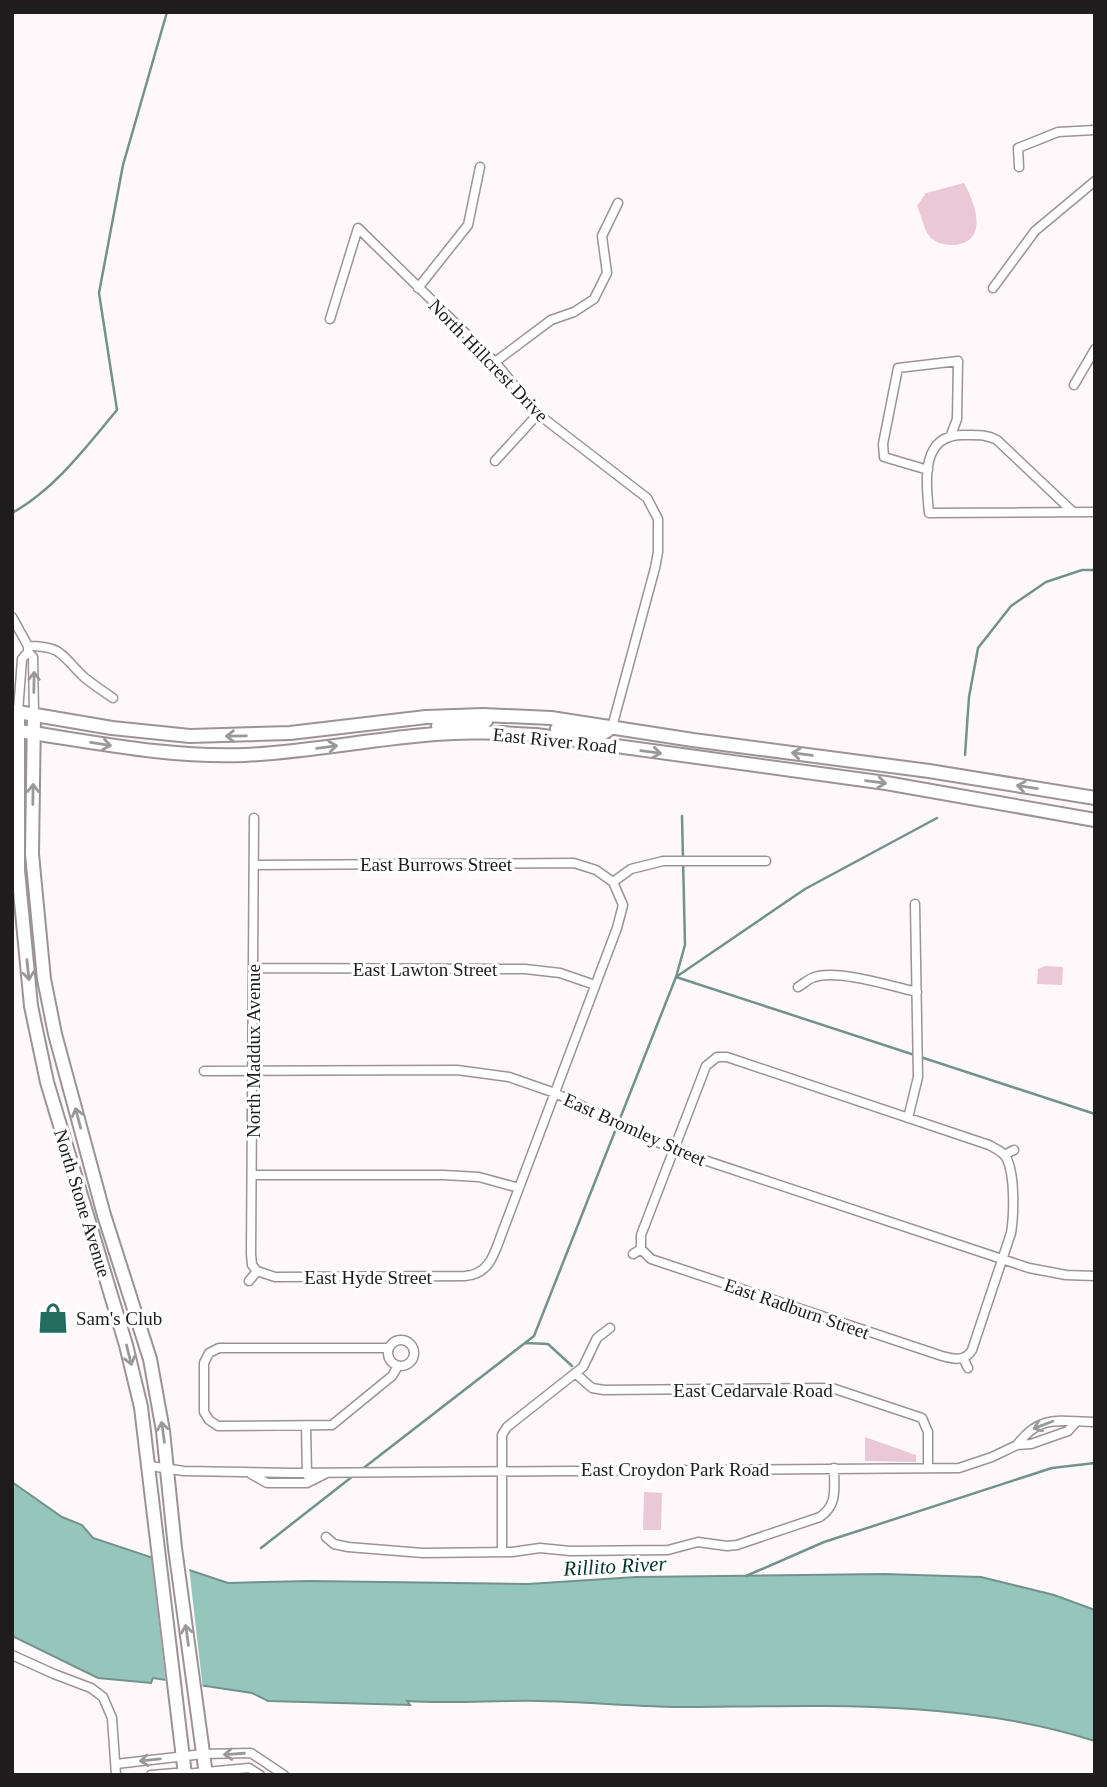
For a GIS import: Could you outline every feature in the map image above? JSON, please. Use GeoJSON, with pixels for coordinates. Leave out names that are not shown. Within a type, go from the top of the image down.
{"type":"FeatureCollection","features":[{"type":"Feature","properties":{"kind":"main road","name":"East River Road"},"geometry":{"type":"LineString","coordinates":[[15,711],[190,736],[303,732],[426,717],[551,718],[929,771],[1095,798]]}},
{"type":"Feature","properties":{"kind":"main road","name":"North Stone Avenue"},"geometry":{"type":"LineString","coordinates":[[15,711],[18,870],[31,1006],[47,1082],[129,1357],[141,1407],[185,1774]]}},
{"type":"Feature","properties":{"kind":"main road","name":"North Stone Avenue"},"geometry":{"type":"LineString","coordinates":[[34,714],[32,854],[44,979],[55,1034],[104,1215],[150,1359],[168,1470],[175,1548],[206,1773]]}},
{"type":"Feature","properties":{"kind":"main road"},"geometry":{"type":"LineString","coordinates":[[404,738],[409,729],[478,723],[510,716]]}},
{"type":"Feature","properties":{"kind":"main road"},"geometry":{"type":"LineString","coordinates":[[487,733],[515,725],[601,734],[612,727]]}},
{"type":"Feature","properties":{"kind":"main road","name":"East River Road"},"geometry":{"type":"LineString","coordinates":[[15,731],[153,751],[241,755],[287,753],[434,734],[487,733],[569,739],[886,783],[1095,820]]}},
{"type":"Feature","properties":{"kind":"street"},"geometry":{"type":"LineString","coordinates":[[1019,167],[1018,148],[1058,132],[1095,130]]}},
{"type":"Feature","properties":{"kind":"street"},"geometry":{"type":"LineString","coordinates":[[418,288],[468,225],[480,167]]}},
{"type":"Feature","properties":{"kind":"street"},"geometry":{"type":"LineString","coordinates":[[993,288],[1035,231],[1095,181]]}},
{"type":"Feature","properties":{"kind":"street"},"geometry":{"type":"LineString","coordinates":[[495,362],[551,320],[574,312],[594,299],[607,273],[602,236],[618,203]]}},
{"type":"Feature","properties":{"kind":"street","name":"North Hillcrest Drive"},"geometry":{"type":"LineString","coordinates":[[330,319],[358,228],[495,362],[538,414],[647,498],[659,519],[658,552],[612,727]]}},
{"type":"Feature","properties":{"kind":"street"},"geometry":{"type":"LineString","coordinates":[[1074,385],[1095,349]]}},
{"type":"Feature","properties":{"kind":"street"},"geometry":{"type":"LineString","coordinates":[[928,470],[884,457],[883,444],[898,368],[958,361],[957,419],[951,435]]}},
{"type":"Feature","properties":{"kind":"street"},"geometry":{"type":"LineString","coordinates":[[495,461],[538,414]]}},
{"type":"Feature","properties":{"kind":"street"},"geometry":{"type":"LineString","coordinates":[[1072,511],[997,440],[987,435],[951,435],[937,443],[931,453],[926,481],[929,513],[1095,512]]}},
{"type":"Feature","properties":{"kind":"street"},"geometry":{"type":"LineString","coordinates":[[12,617],[33,657],[34,714]]}},
{"type":"Feature","properties":{"kind":"street"},"geometry":{"type":"LineString","coordinates":[[28,649],[47,646],[60,652],[85,677],[113,698]]}},
{"type":"Feature","properties":{"kind":"street"},"geometry":{"type":"LineString","coordinates":[[15,711],[22,659],[28,649]]}},
{"type":"Feature","properties":{"kind":"street","name":"North Maddux Avenue"},"geometry":{"type":"LineString","coordinates":[[254,818],[252,1260],[257,1271]]}},
{"type":"Feature","properties":{"kind":"street"},"geometry":{"type":"LineString","coordinates":[[252,1175],[455,1175],[479,1177],[519,1188],[618,928],[623,905],[613,882],[631,869],[663,861],[766,861]]}},
{"type":"Feature","properties":{"kind":"street","name":"East Burrows Street"},"geometry":{"type":"LineString","coordinates":[[254,865],[574,863],[596,870],[613,882]]}},
{"type":"Feature","properties":{"kind":"street"},"geometry":{"type":"LineString","coordinates":[[908,1118],[918,1077],[915,904]]}},
{"type":"Feature","properties":{"kind":"street","name":"East Lawton Street"},"geometry":{"type":"LineString","coordinates":[[253,968],[525,969],[559,973],[595,985]]}},
{"type":"Feature","properties":{"kind":"street"},"geometry":{"type":"LineString","coordinates":[[798,988],[813,977],[832,976],[864,979],[917,992]]}},
{"type":"Feature","properties":{"kind":"street"},"geometry":{"type":"LineString","coordinates":[[674,1150],[706,1066],[717,1057],[727,1057],[989,1145],[1004,1155],[1011,1178],[1013,1221],[1003,1260],[972,1350],[964,1358],[968,1368]]}},
{"type":"Feature","properties":{"kind":"street","name":"East Bromley Street"},"geometry":{"type":"LineString","coordinates":[[204,1071],[457,1070],[509,1077],[555,1093],[674,1150],[1003,1260],[1046,1272],[1095,1276]]}},
{"type":"Feature","properties":{"kind":"street","name":"East Radburn Street"},"geometry":{"type":"LineString","coordinates":[[674,1150],[637,1251],[664,1263],[942,1356],[964,1358]]}},
{"type":"Feature","properties":{"kind":"street"},"geometry":{"type":"LineString","coordinates":[[1004,1155],[1014,1150]]}},
{"type":"Feature","properties":{"kind":"street","name":"East Hyde Street"},"geometry":{"type":"LineString","coordinates":[[257,1271],[275,1277],[465,1276],[481,1273],[491,1262],[519,1188]]}},
{"type":"Feature","properties":{"kind":"street"},"geometry":{"type":"LineString","coordinates":[[249,1281],[257,1271]]}},
{"type":"Feature","properties":{"kind":"street"},"geometry":{"type":"LineString","coordinates":[[502,1552],[502,1435],[507,1427],[583,1367],[597,1338],[610,1328]]}},
{"type":"Feature","properties":{"kind":"street"},"geometry":{"type":"LineString","coordinates":[[401,1340],[413,1346],[415,1354],[411,1362],[397,1366],[389,1359],[389,1348],[401,1340]]}},
{"type":"Feature","properties":{"kind":"street"},"geometry":{"type":"LineString","coordinates":[[389,1348],[219,1348],[209,1353],[204,1363],[204,1412],[209,1420],[218,1426],[332,1425],[392,1376],[397,1366]]}},
{"type":"Feature","properties":{"kind":"street","name":"East Cedarvale Road"},"geometry":{"type":"LineString","coordinates":[[575,1373],[592,1388],[604,1390],[832,1388],[846,1391],[922,1418],[928,1432],[928,1468]]}},
{"type":"Feature","properties":{"kind":"street","name":"East Croydon Park Road"},"geometry":{"type":"LineString","coordinates":[[1017,1445],[1028,1430],[1056,1420],[1095,1422]]}},
{"type":"Feature","properties":{"kind":"street","name":"East Croydon Park Road"},"geometry":{"type":"LineString","coordinates":[[150,1465],[168,1470],[307,1473],[959,1468],[1017,1445],[1031,1444],[1068,1431],[1076,1422]]}},
{"type":"Feature","properties":{"kind":"street"},"geometry":{"type":"LineString","coordinates":[[306,1426],[307,1483]]}},
{"type":"Feature","properties":{"kind":"street"},"geometry":{"type":"LineString","coordinates":[[326,1536],[334,1544],[423,1553],[502,1552],[540,1548],[668,1550],[698,1542],[727,1546],[747,1543],[826,1514],[834,1500],[834,1468]]}},
{"type":"Feature","properties":{"kind":"street","name":"East Croydon Park Road"},"geometry":{"type":"LineString","coordinates":[[248,1472],[267,1483],[307,1483],[332,1473]]}},
{"type":"Feature","properties":{"kind":"street"},"geometry":{"type":"LineString","coordinates":[[12,1654],[60,1677],[91,1688],[103,1698],[112,1718],[116,1775]]}},
{"type":"Feature","properties":{"kind":"street"},"geometry":{"type":"LineString","coordinates":[[116,1764],[204,1754],[251,1753],[284,1775]]}},
{"type":"Feature","properties":{"kind":"street"},"geometry":{"type":"LineString","coordinates":[[151,1775],[249,1768],[260,1775]]}},
{"type":"Feature","properties":{"kind":"shaded area"},"geometry":{"type":"Polygon","coordinates":[[[964,183],[976,213],[975,231],[970,239],[962,243],[948,245],[937,242],[928,234],[917,206],[926,193],[964,183]]]}},
{"type":"Feature","properties":{"kind":"shaded area"},"geometry":{"type":"Polygon","coordinates":[[[1045,966],[1063,967],[1062,985],[1037,984],[1038,969],[1045,966]]]}},
{"type":"Feature","properties":{"kind":"shaded area"},"geometry":{"type":"Polygon","coordinates":[[[865,1437],[916,1455],[916,1462],[865,1461],[865,1437]]]}},
{"type":"Feature","properties":{"kind":"shaded area"},"geometry":{"type":"Polygon","coordinates":[[[12,1482],[62,1517],[82,1525],[93,1538],[228,1583],[310,1581],[528,1584],[636,1577],[884,1574],[981,1577],[1054,1595],[1095,1610],[1095,1741],[1045,1727],[995,1718],[894,1708],[670,1707],[540,1701],[407,1701],[410,1705],[268,1701],[252,1693],[153,1678],[151,1683],[98,1678],[12,1636],[12,1482]]]}},
{"type":"Feature","properties":{"kind":"shaded area"},"geometry":{"type":"Polygon","coordinates":[[[644,1492],[662,1493],[661,1530],[643,1530],[644,1492]]]}},
{"type":"Feature","properties":{"kind":"pier"},"geometry":{"type":"Polygon","coordinates":[[[151,1554],[189,1567],[203,1690],[166,1684],[151,1554]]]}},
{"type":"Feature","properties":{"kind":"waterway"},"geometry":{"type":"LineString","coordinates":[[12,513],[56,480],[117,410],[99,293],[123,165],[167,12]]}},
{"type":"Feature","properties":{"kind":"waterway"},"geometry":{"type":"LineString","coordinates":[[965,755],[969,697],[978,648],[1011,606],[1046,582],[1082,570],[1095,570]]}},
{"type":"Feature","properties":{"kind":"waterway"},"geometry":{"type":"LineString","coordinates":[[682,816],[685,945],[676,977],[1095,1114]]}},
{"type":"Feature","properties":{"kind":"waterway"},"geometry":{"type":"LineString","coordinates":[[361,1470],[534,1336],[676,977],[805,889],[937,818]]}},
{"type":"Feature","properties":{"kind":"waterway"},"geometry":{"type":"LineString","coordinates":[[525,1343],[548,1344],[572,1366]]}},
{"type":"Feature","properties":{"kind":"waterway"},"geometry":{"type":"LineString","coordinates":[[746,1576],[824,1542],[1052,1468],[1095,1463]]}},
{"type":"Feature","properties":{"kind":"waterway"},"geometry":{"type":"LineString","coordinates":[[261,1548],[353,1476]]}},
{"type":"Feature","properties":{"kind":"place","name":"Sam's Club"},"geometry":{"type":"Point","coordinates":[53,1318]}},
{"type":"Feature","properties":{"kind":"water label","name":"Rillito River"},"geometry":{"type":"Point","coordinates":[615,1566]}}]}
